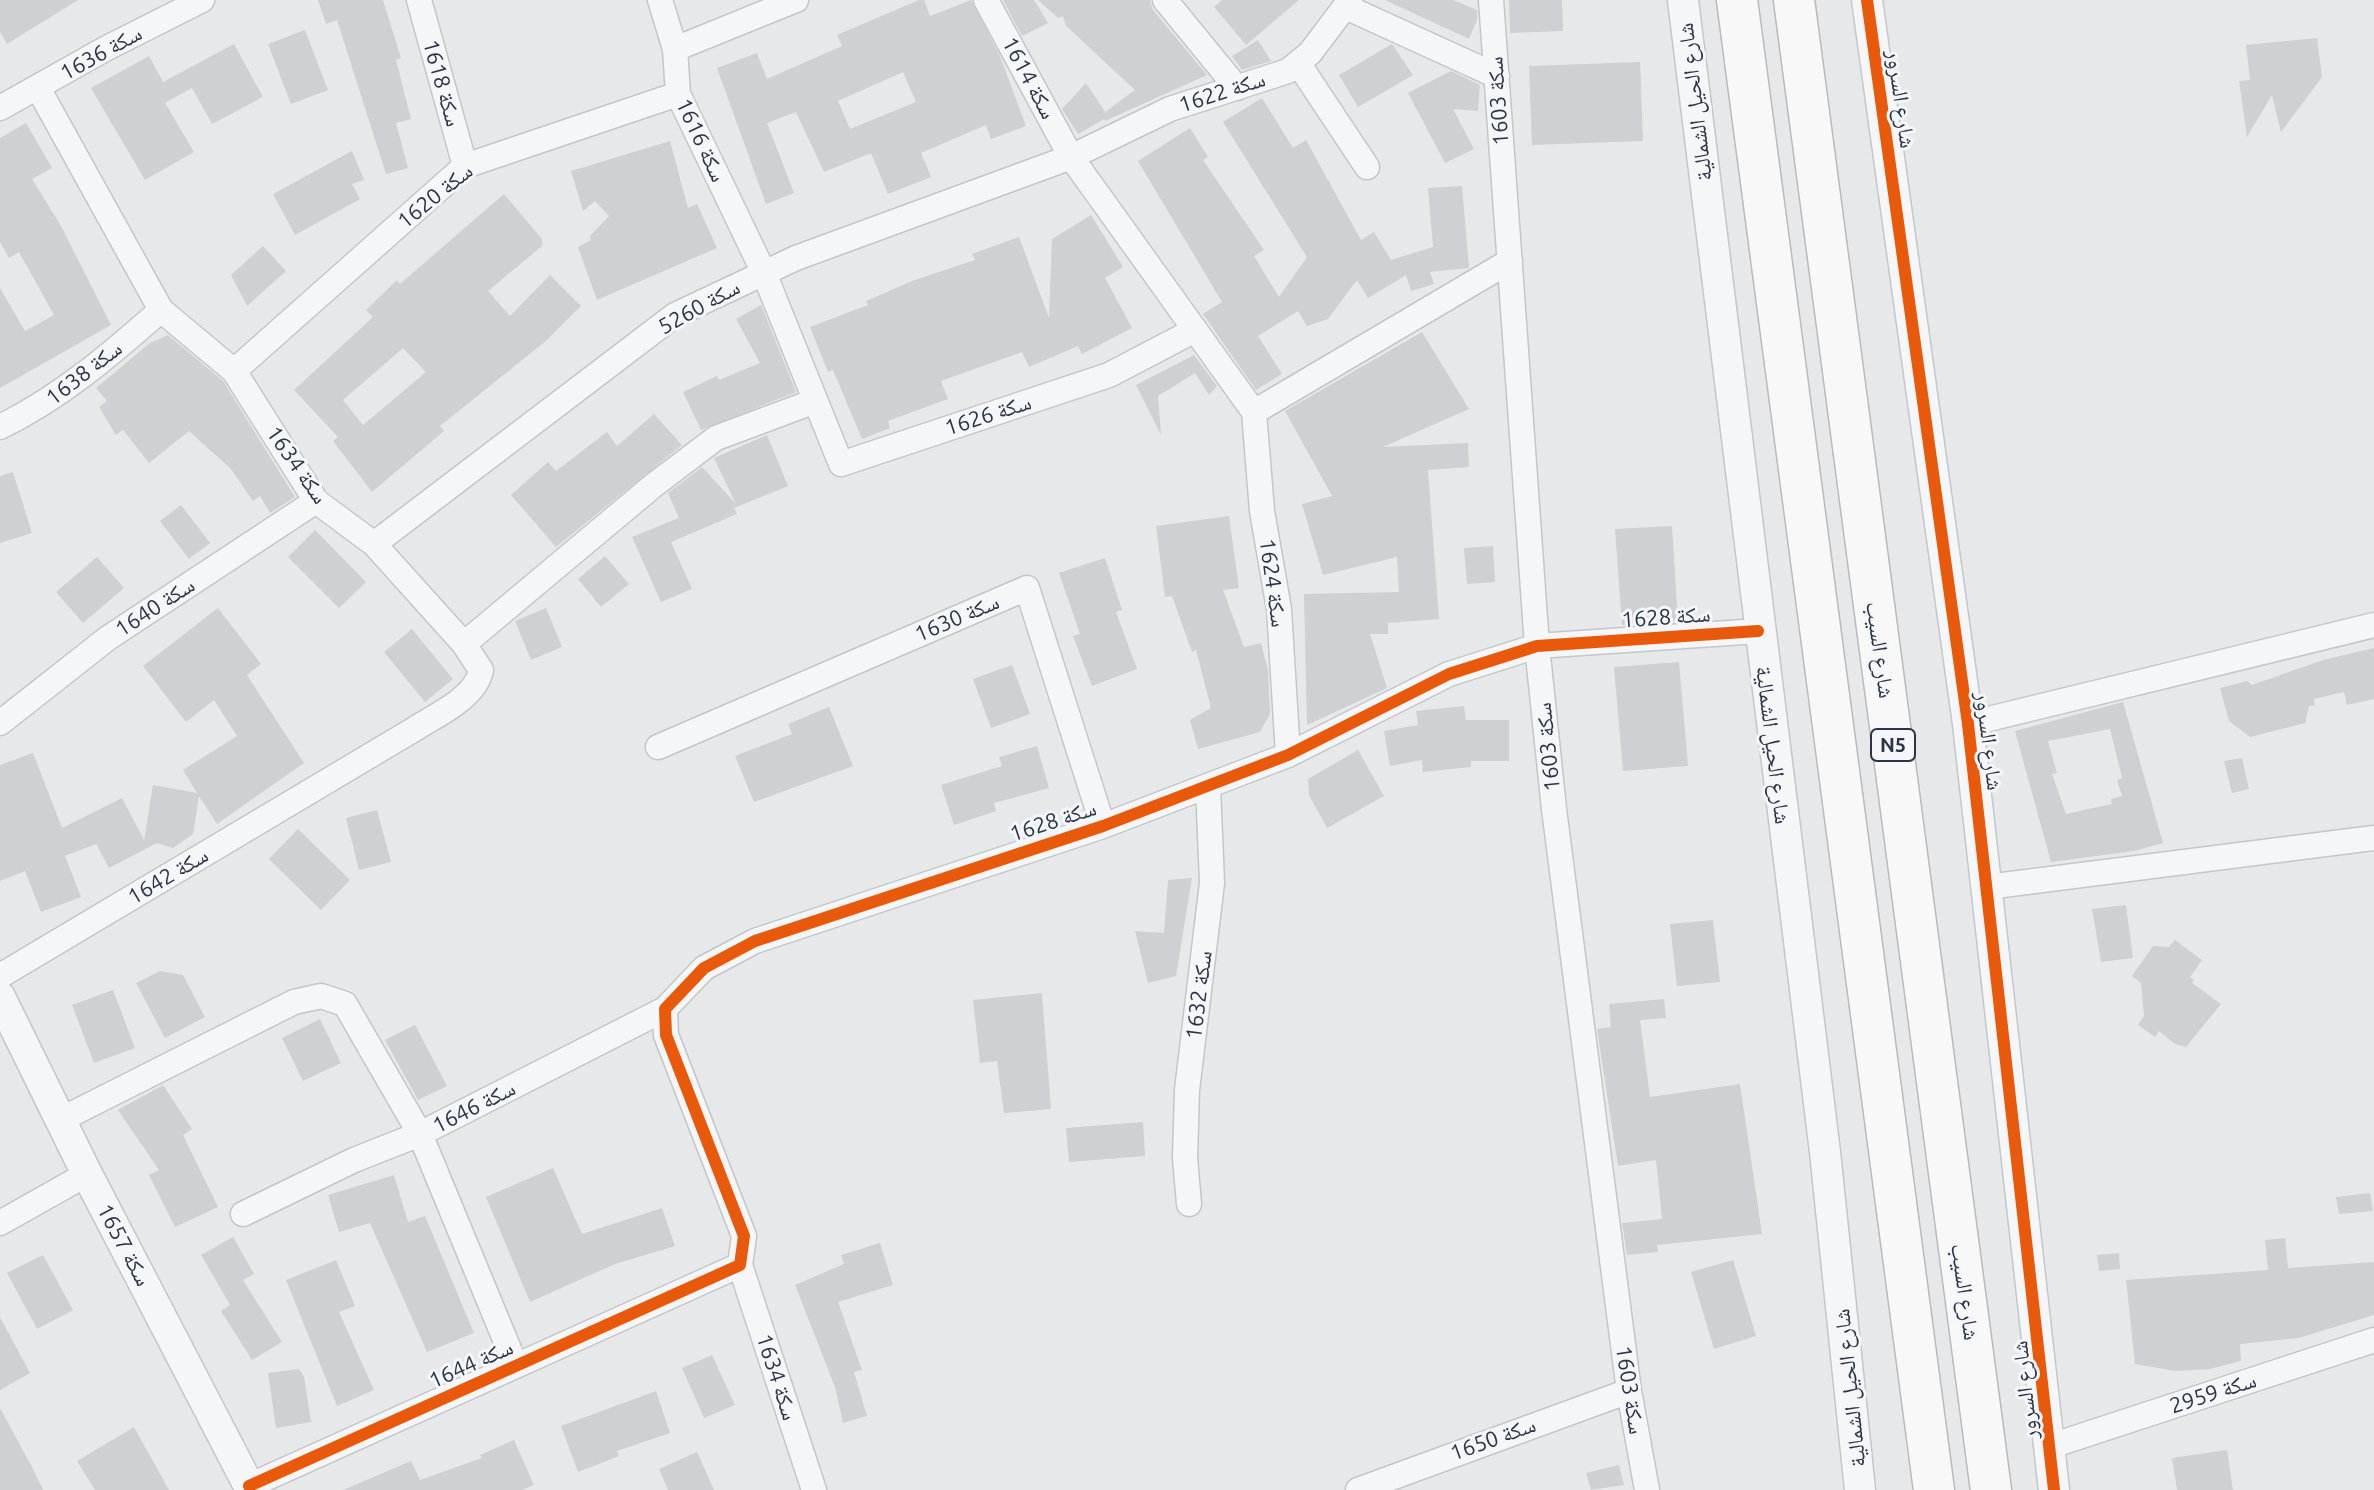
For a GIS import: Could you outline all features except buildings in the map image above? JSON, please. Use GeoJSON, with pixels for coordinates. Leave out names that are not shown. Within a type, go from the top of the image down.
{"type":"FeatureCollection","features":[{"type":"Feature","properties":{"kind":"highway","name":"N5"},"geometry":{"type":"LineString","coordinates":[[1737,0],[1934,1490]]}},
{"type":"Feature","properties":{"kind":"highway","name":"شارع السيب"},"geometry":{"type":"LineString","coordinates":[[1794,0],[1991,1490]]}},
{"type":"Feature","properties":{"kind":"street","name":"سكة 1636"},"geometry":{"type":"LineString","coordinates":[[0,108],[105,49],[202,0]]}},
{"type":"Feature","properties":{"kind":"street","name":"سكة 1618"},"geometry":{"type":"LineString","coordinates":[[419,0],[465,166]]}},
{"type":"Feature","properties":{"kind":"street","name":"سكة 1616"},"geometry":{"type":"LineString","coordinates":[[660,0],[675,49],[678,94],[764,273]]}},
{"type":"Feature","properties":{"kind":"street"},"geometry":{"type":"LineString","coordinates":[[675,49],[796,0]]}},
{"type":"Feature","properties":{"kind":"street","name":"سكة 1614"},"geometry":{"type":"LineString","coordinates":[[986,0],[1071,157]]}},
{"type":"Feature","properties":{"kind":"street"},"geometry":{"type":"LineString","coordinates":[[1165,0],[1237,88]]}},
{"type":"Feature","properties":{"kind":"street","name":"سكة 1603"},"geometry":{"type":"LineString","coordinates":[[1491,0],[1537,646],[1554,809],[1629,1391],[1647,1490]]}},
{"type":"Feature","properties":{"kind":"street","name":"شارع الحيل الشمالية"},"geometry":{"type":"LineString","coordinates":[[1683,0],[1758,631],[1825,1152],[1860,1488]]}},
{"type":"Feature","properties":{"kind":"street","name":"شارع السرور"},"geometry":{"type":"LineString","coordinates":[[1867,0],[1968,724],[2054,1490]]}},
{"type":"Feature","properties":{"kind":"street"},"geometry":{"type":"LineString","coordinates":[[1348,3],[1497,76]]}},
{"type":"Feature","properties":{"kind":"street","name":"سكة 1622"},"geometry":{"type":"LineString","coordinates":[[1071,157],[1170,109],[1288,71],[1310,53],[1348,3]]}},
{"type":"Feature","properties":{"kind":"street"},"geometry":{"type":"LineString","coordinates":[[1298,63],[1367,167]]}},
{"type":"Feature","properties":{"kind":"street","name":"سكة 1634"},"geometry":{"type":"LineString","coordinates":[[38,88],[161,310],[234,371],[316,501],[374,544],[464,644],[481,670],[479,683],[424,723],[336,776]]}},
{"type":"Feature","properties":{"kind":"street","name":"سكة 1620"},"geometry":{"type":"LineString","coordinates":[[234,371],[465,166],[678,94]]}},
{"type":"Feature","properties":{"kind":"street"},"geometry":{"type":"LineString","coordinates":[[1071,157],[1254,412],[1510,261]]}},
{"type":"Feature","properties":{"kind":"street","name":"سكة 5260"},"geometry":{"type":"LineString","coordinates":[[374,544],[675,315],[764,273],[1071,157]]}},
{"type":"Feature","properties":{"kind":"street","name":"سكة 1626"},"geometry":{"type":"LineString","coordinates":[[764,273],[841,464],[1109,375],[1195,330]]}},
{"type":"Feature","properties":{"kind":"street","name":"سكة 1638"},"geometry":{"type":"LineString","coordinates":[[0,427],[38,408],[91,371],[161,310]]}},
{"type":"Feature","properties":{"kind":"street"},"geometry":{"type":"LineString","coordinates":[[464,644],[654,485],[716,438],[815,401]]}},
{"type":"Feature","properties":{"kind":"street","name":"سكة 1624"},"geometry":{"type":"LineString","coordinates":[[1254,412],[1262,511],[1279,609],[1288,755]]}},
{"type":"Feature","properties":{"kind":"street","name":"سكة 1640"},"geometry":{"type":"LineString","coordinates":[[0,723],[108,638],[316,501]]}},
{"type":"Feature","properties":{"kind":"street","name":"سكة 1630"},"geometry":{"type":"LineString","coordinates":[[658,747],[1027,588],[1103,826]]}},
{"type":"Feature","properties":{"kind":"street"},"geometry":{"type":"LineString","coordinates":[[1968,724],[2374,625]]}},
{"type":"Feature","properties":{"kind":"street","name":"سكة 1628"},"geometry":{"type":"LineString","coordinates":[[665,1009],[704,968],[755,941],[1103,826],[1208,786],[1288,755],[1449,674],[1537,646],[1758,631]]}},
{"type":"Feature","properties":{"kind":"street","name":"سكة 1642"},"geometry":{"type":"LineString","coordinates":[[0,976],[336,776]]}},
{"type":"Feature","properties":{"kind":"street","name":"سكة 1632"},"geometry":{"type":"LineString","coordinates":[[1189,1204],[1185,1158],[1187,1090],[1212,883],[1208,786]]}},
{"type":"Feature","properties":{"kind":"street"},"geometry":{"type":"LineString","coordinates":[[1987,887],[2374,838]]}},
{"type":"Feature","properties":{"kind":"street"},"geometry":{"type":"LineString","coordinates":[[60,1120],[294,1002],[321,996],[345,1004],[420,1134],[354,1160],[243,1214]]}},
{"type":"Feature","properties":{"kind":"street","name":"سكة 1657"},"geometry":{"type":"LineString","coordinates":[[0,997],[87,1174],[250,1488]]}},
{"type":"Feature","properties":{"kind":"street"},"geometry":{"type":"LineString","coordinates":[[665,1009],[666,1035],[744,1236],[740,1265]]}},
{"type":"Feature","properties":{"kind":"street","name":"سكة 1646"},"geometry":{"type":"LineString","coordinates":[[516,1366],[420,1134],[665,1009]]}},
{"type":"Feature","properties":{"kind":"street"},"geometry":{"type":"LineString","coordinates":[[0,1223],[87,1174]]}},
{"type":"Feature","properties":{"kind":"street","name":"سكة 1634"},"geometry":{"type":"LineString","coordinates":[[740,1265],[814,1490]]}},
{"type":"Feature","properties":{"kind":"street","name":"سكة 1644"},"geometry":{"type":"LineString","coordinates":[[250,1488],[740,1265]]}},
{"type":"Feature","properties":{"kind":"street","name":"سكة 2959"},"geometry":{"type":"LineString","coordinates":[[2051,1446],[2374,1340]]}},
{"type":"Feature","properties":{"kind":"street","name":"سكة 1650"},"geometry":{"type":"LineString","coordinates":[[1358,1490],[1629,1391]]}},
{"type":"Feature","properties":{"kind":"cycle path"},"geometry":{"type":"LineString","coordinates":[[1867,0],[1968,724],[2054,1490]]}},
{"type":"Feature","properties":{"kind":"cycle path"},"geometry":{"type":"LineString","coordinates":[[249,1486],[740,1265],[744,1236],[666,1035],[665,1009],[704,968],[755,941],[1103,826],[1288,755],[1449,674],[1537,646],[1758,631]]}}]}
